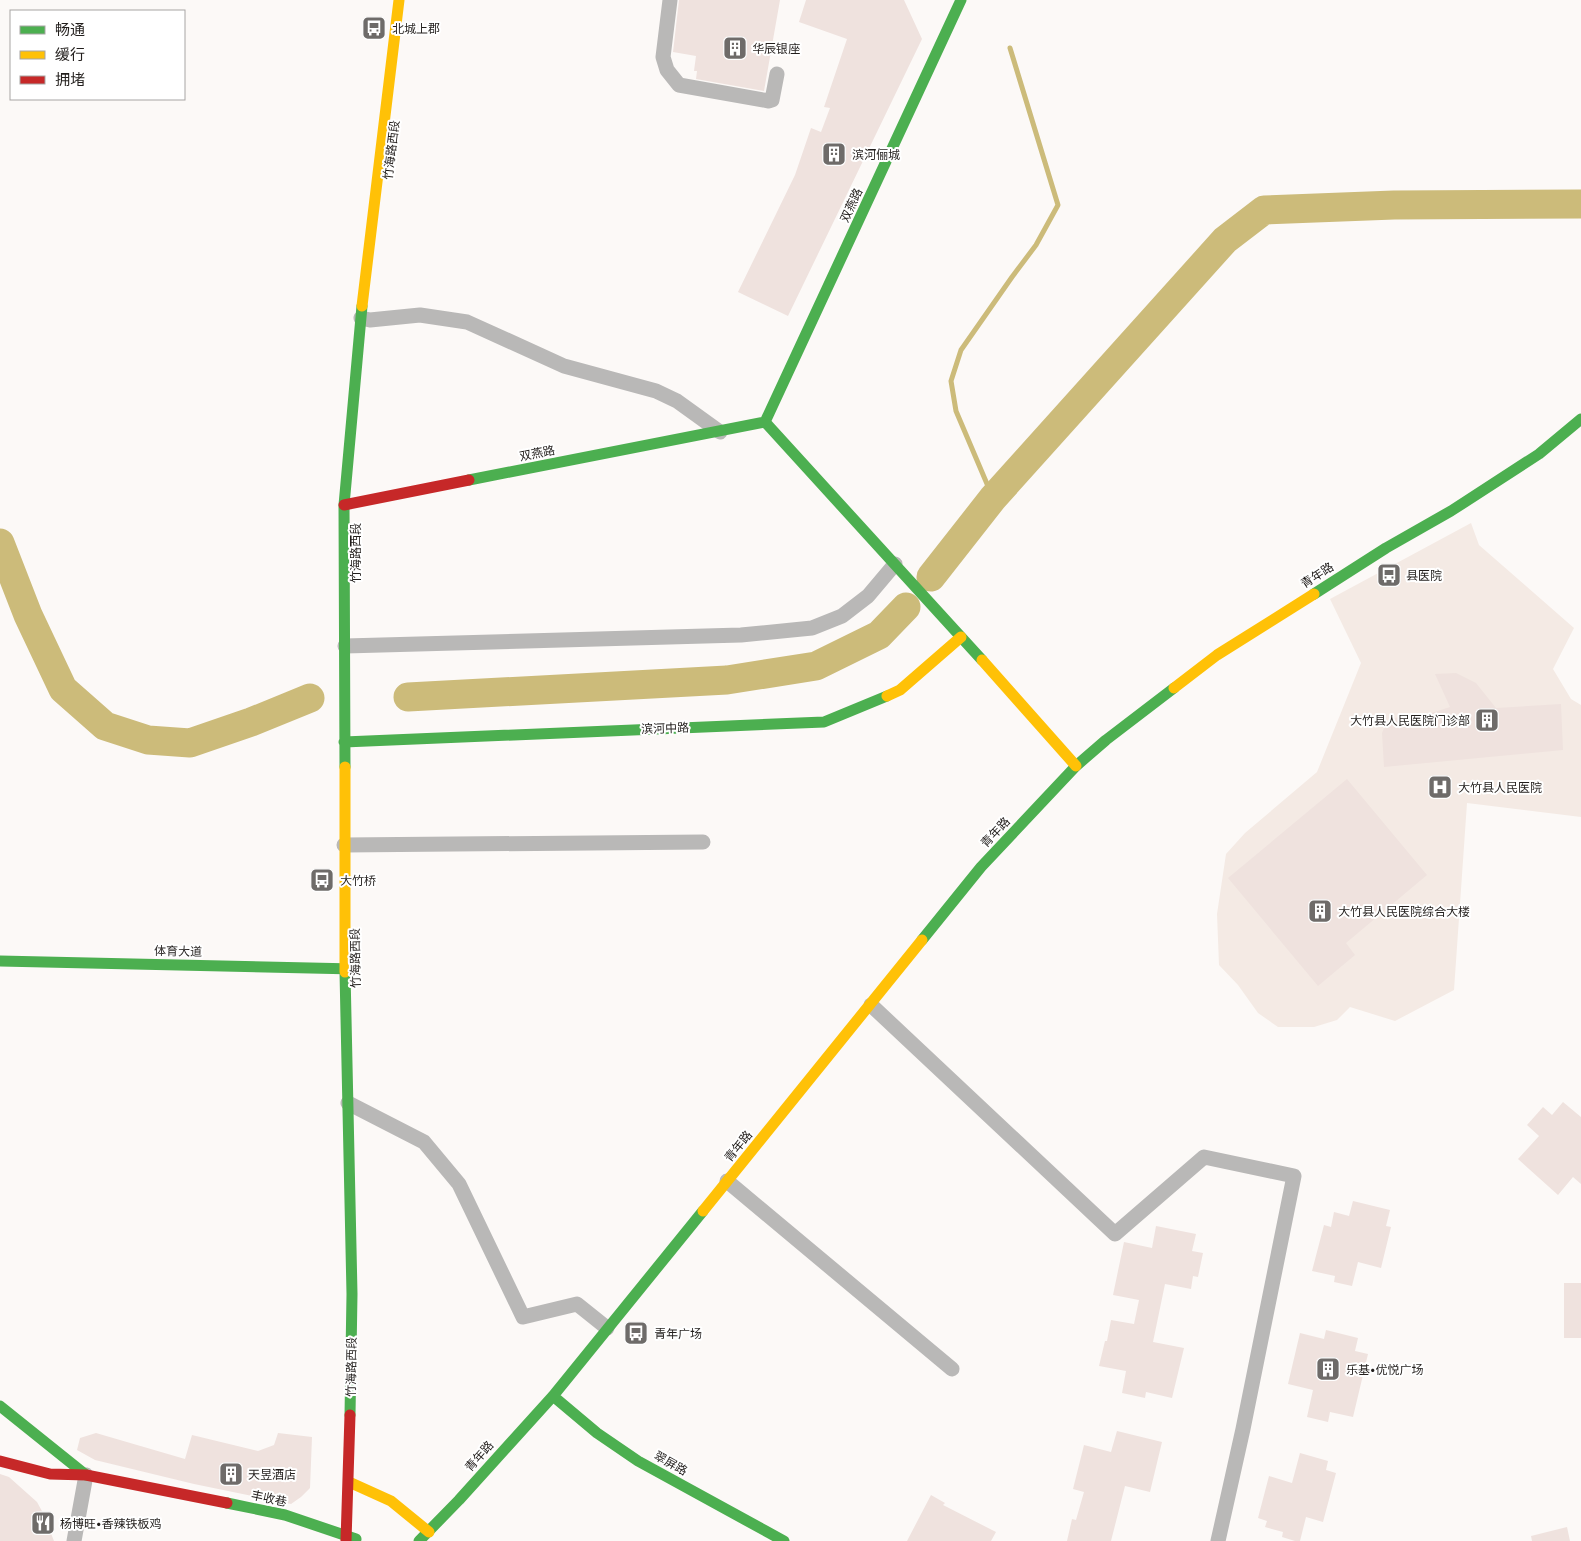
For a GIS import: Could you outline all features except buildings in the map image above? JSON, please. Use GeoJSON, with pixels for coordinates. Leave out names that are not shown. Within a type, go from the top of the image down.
{"type":"FeatureCollection","features":[{"type":"Feature","properties":{"kind":"street","name":"竹海路西段"},"geometry":{"type":"LineString","coordinates":[[351,1540],[362,1300],[353,1106],[350,969],[349,504],[399,0]]}},
{"type":"Feature","properties":{"kind":"street","name":"竹海路西段"},"geometry":{"type":"LineString","coordinates":[[366,319],[408,0]]}},
{"type":"Feature","properties":{"kind":"street"},"geometry":{"type":"LineString","coordinates":[[670,0],[663,57],[667,70],[679,84],[769,101],[772,100],[777,74]]}},
{"type":"Feature","properties":{"kind":"street","name":"双燕路"},"geometry":{"type":"LineString","coordinates":[[349,504],[765,422],[961,0]]}},
{"type":"Feature","properties":{"kind":"street"},"geometry":{"type":"LineString","coordinates":[[366,319],[420,315],[467,322],[564,366],[656,391],[677,401],[720,432]]}},
{"type":"Feature","properties":{"kind":"street","name":"青年路"},"geometry":{"type":"LineString","coordinates":[[419,1541],[553,1396],[981,867],[1076,766],[1106,740],[1217,655],[1378,552],[1451,510],[1531,459],[1581,419]]}},
{"type":"Feature","properties":{"kind":"street"},"geometry":{"type":"LineString","coordinates":[[765,422],[1076,766]]}},
{"type":"Feature","properties":{"kind":"street"},"geometry":{"type":"LineString","coordinates":[[350,645],[741,635],[812,628],[842,616],[868,596],[895,564]]}},
{"type":"Feature","properties":{"kind":"street","name":"滨河中路"},"geometry":{"type":"LineString","coordinates":[[350,741],[824,722],[900,690],[961,637]]}},
{"type":"Feature","properties":{"kind":"street"},"geometry":{"type":"LineString","coordinates":[[349,845],[703,842]]}},
{"type":"Feature","properties":{"kind":"street","name":"体育大道"},"geometry":{"type":"LineString","coordinates":[[0,961],[350,969]]}},
{"type":"Feature","properties":{"kind":"street"},"geometry":{"type":"LineString","coordinates":[[871,1005],[1116,1234],[1204,1157],[1294,1176],[1243,1429],[1218,1541]]}},
{"type":"Feature","properties":{"kind":"street"},"geometry":{"type":"LineString","coordinates":[[353,1106],[424,1142],[459,1184],[523,1317],[578,1304],[607,1328]]}},
{"type":"Feature","properties":{"kind":"street"},"geometry":{"type":"LineString","coordinates":[[727,1180],[952,1370]]}},
{"type":"Feature","properties":{"kind":"street","name":"翠屏路"},"geometry":{"type":"LineString","coordinates":[[553,1396],[597,1433],[638,1461],[784,1541]]}},
{"type":"Feature","properties":{"kind":"street","name":"丰收巷"},"geometry":{"type":"LineString","coordinates":[[0,1406],[86,1475]]}},
{"type":"Feature","properties":{"kind":"street","name":"丰收巷"},"geometry":{"type":"LineString","coordinates":[[0,1461],[50,1474],[86,1475],[285,1515],[351,1540]]}},
{"type":"Feature","properties":{"kind":"street"},"geometry":{"type":"LineString","coordinates":[[74,1541],[86,1475]]}},
{"type":"Feature","properties":{"kind":"street"},"geometry":{"type":"LineString","coordinates":[[354,1484],[391,1501],[429,1532]]}},
{"type":"Feature","properties":{"kind":"shaded area","name":"大竹县人民医院"},"geometry":{"type":"Polygon","coordinates":[[[1471,523],[1479,545],[1574,628],[1553,669],[1571,699],[1581,705],[1581,817],[1467,803],[1454,990],[1395,1021],[1350,1007],[1337,1020],[1314,1027],[1278,1027],[1258,1013],[1238,985],[1219,965],[1217,914],[1226,854],[1245,833],[1317,772],[1361,663],[1330,599],[1471,523]]]}},
{"type":"Feature","properties":{"kind":"waterway"},"geometry":{"type":"LineString","coordinates":[[993,498],[956,411],[951,381],[961,350],[1036,245],[1058,205],[1010,48]]}},
{"type":"Feature","properties":{"kind":"waterway"},"geometry":{"type":"LineString","coordinates":[[931,577],[993,498],[1225,240],[1264,210],[1394,205],[1581,204]]}},
{"type":"Feature","properties":{"kind":"waterway"},"geometry":{"type":"LineString","coordinates":[[0,543],[28,615],[63,689],[105,726],[148,740],[190,743],[251,722],[310,698]]}},
{"type":"Feature","properties":{"kind":"waterway"},"geometry":{"type":"LineString","coordinates":[[408,697],[727,680],[816,666],[879,635],[906,607]]}},
{"type":"Feature","properties":{"kind":"traffic: fast"},"geometry":{"type":"LineString","coordinates":[[765,422],[961,0]]}},
{"type":"Feature","properties":{"kind":"traffic: fast"},"geometry":{"type":"LineString","coordinates":[[345,767],[344,505],[362,306]]}},
{"type":"Feature","properties":{"kind":"traffic: fast"},"geometry":{"type":"LineString","coordinates":[[1314,594],[1386,548],[1451,511],[1539,454],[1581,419]]}},
{"type":"Feature","properties":{"kind":"traffic: fast"},"geometry":{"type":"LineString","coordinates":[[765,422],[982,660]]}},
{"type":"Feature","properties":{"kind":"traffic: fast"},"geometry":{"type":"LineString","coordinates":[[469,480],[765,422]]}},
{"type":"Feature","properties":{"kind":"traffic: fast"},"geometry":{"type":"LineString","coordinates":[[922,940],[981,867],[1076,766],[1106,740],[1174,688]]}},
{"type":"Feature","properties":{"kind":"traffic: fast"},"geometry":{"type":"LineString","coordinates":[[344,742],[824,722],[887,696]]}},
{"type":"Feature","properties":{"kind":"traffic: fast"},"geometry":{"type":"LineString","coordinates":[[0,961],[355,969]]}},
{"type":"Feature","properties":{"kind":"traffic: fast"},"geometry":{"type":"LineString","coordinates":[[345,972],[352,1294],[350,1415]]}},
{"type":"Feature","properties":{"kind":"traffic: fast"},"geometry":{"type":"LineString","coordinates":[[419,1541],[459,1500],[553,1396],[703,1211]]}},
{"type":"Feature","properties":{"kind":"traffic: fast"},"geometry":{"type":"LineString","coordinates":[[553,1396],[597,1433],[638,1461],[784,1541]]}},
{"type":"Feature","properties":{"kind":"traffic: fast"},"geometry":{"type":"LineString","coordinates":[[0,1406],[86,1475]]}},
{"type":"Feature","properties":{"kind":"traffic: fast"},"geometry":{"type":"LineString","coordinates":[[227,1503],[285,1515],[356,1539]]}},
{"type":"Feature","properties":{"kind":"traffic: slow"},"geometry":{"type":"LineString","coordinates":[[362,306],[399,0]]}},
{"type":"Feature","properties":{"kind":"traffic: slow"},"geometry":{"type":"LineString","coordinates":[[1174,688],[1217,655],[1314,594]]}},
{"type":"Feature","properties":{"kind":"traffic: slow"},"geometry":{"type":"LineString","coordinates":[[887,696],[900,690],[961,637]]}},
{"type":"Feature","properties":{"kind":"traffic: slow"},"geometry":{"type":"LineString","coordinates":[[982,660],[1076,766]]}},
{"type":"Feature","properties":{"kind":"traffic: slow"},"geometry":{"type":"LineString","coordinates":[[345,767],[345,972]]}},
{"type":"Feature","properties":{"kind":"traffic: slow"},"geometry":{"type":"LineString","coordinates":[[703,1211],[922,940]]}},
{"type":"Feature","properties":{"kind":"traffic: slow"},"geometry":{"type":"LineString","coordinates":[[349,1482],[391,1501],[429,1532]]}},
{"type":"Feature","properties":{"kind":"traffic: jam"},"geometry":{"type":"LineString","coordinates":[[344,505],[469,480]]}},
{"type":"Feature","properties":{"kind":"traffic: jam"},"geometry":{"type":"LineString","coordinates":[[346,1541],[350,1415]]}},
{"type":"Feature","properties":{"kind":"traffic: jam"},"geometry":{"type":"LineString","coordinates":[[0,1461],[50,1474],[86,1475],[227,1503]]}},
{"type":"Feature","properties":{"kind":"place","name":"北城上郡"},"geometry":{"type":"Point","coordinates":[374,28]}},
{"type":"Feature","properties":{"kind":"place","name":"华辰银座"},"geometry":{"type":"Point","coordinates":[735,48]}},
{"type":"Feature","properties":{"kind":"place","name":"滨河俪城"},"geometry":{"type":"Point","coordinates":[834,154]}},
{"type":"Feature","properties":{"kind":"place","name":"县医院"},"geometry":{"type":"Point","coordinates":[1389,575]}},
{"type":"Feature","properties":{"kind":"place","name":"大竹县人民医院门诊部"},"geometry":{"type":"Point","coordinates":[1487,720]}},
{"type":"Feature","properties":{"kind":"place","name":"大竹县人民医院"},"geometry":{"type":"Point","coordinates":[1440,787]}},
{"type":"Feature","properties":{"kind":"place","name":"大竹桥"},"geometry":{"type":"Point","coordinates":[322,880]}},
{"type":"Feature","properties":{"kind":"place","name":"大竹县人民医院综合大楼"},"geometry":{"type":"Point","coordinates":[1320,911]}},
{"type":"Feature","properties":{"kind":"place","name":"青年广场"},"geometry":{"type":"Point","coordinates":[636,1333]}},
{"type":"Feature","properties":{"kind":"place","name":"乐基•优悦广场"},"geometry":{"type":"Point","coordinates":[1328,1369]}},
{"type":"Feature","properties":{"kind":"place","name":"天昱酒店"},"geometry":{"type":"Point","coordinates":[231,1474]}},
{"type":"Feature","properties":{"kind":"place","name":"杨博旺•香辣铁板鸡"},"geometry":{"type":"Point","coordinates":[43,1523]}}]}
